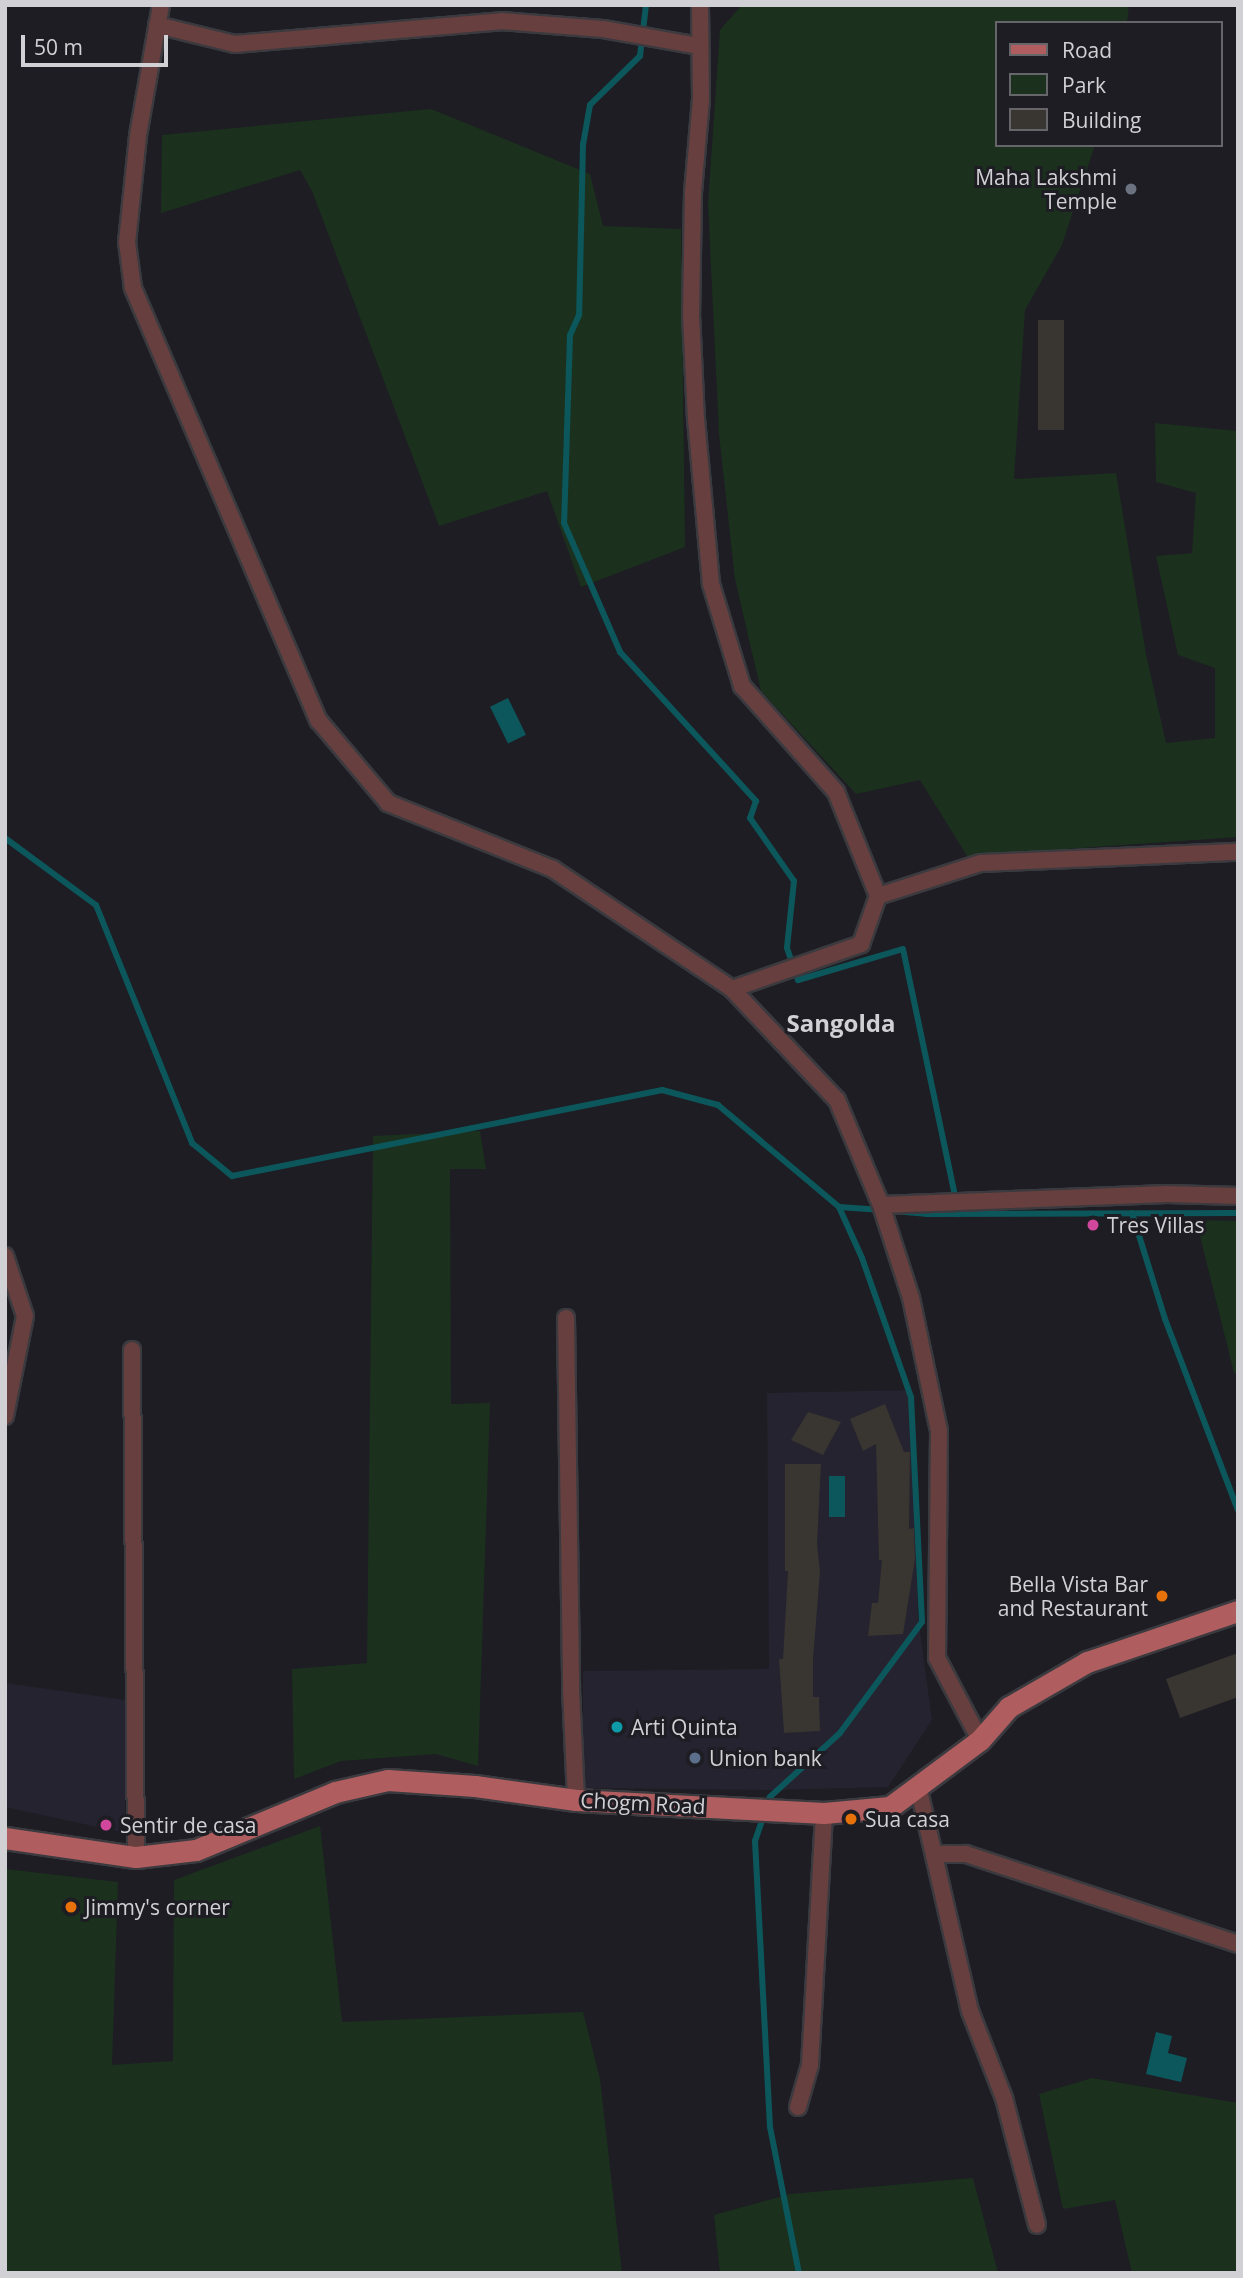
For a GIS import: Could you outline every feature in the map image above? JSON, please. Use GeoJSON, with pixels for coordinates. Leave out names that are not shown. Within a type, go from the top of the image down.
{"type":"FeatureCollection","features":[{"type":"Feature","properties":{"kind":"main road","name":"Chogm Road"},"geometry":{"type":"LineString","coordinates":[[5,1838],[136,1857],[196,1850],[335,1792],[388,1780],[475,1786],[576,1800],[824,1813],[890,1807],[981,1740],[1009,1707],[1087,1662],[1238,1611]]}},
{"type":"Feature","properties":{"kind":"street"},"geometry":{"type":"LineString","coordinates":[[161,5],[138,135],[127,242],[133,288],[319,721],[388,803],[554,869],[732,989],[837,1100],[880,1205],[911,1298],[939,1431],[937,1658],[981,1740]]}},
{"type":"Feature","properties":{"kind":"street"},"geometry":{"type":"LineString","coordinates":[[704,7],[699,46],[701,99],[693,192],[691,314],[696,419],[711,584],[742,686],[835,792],[878,896],[861,944],[732,989]]}},
{"type":"Feature","properties":{"kind":"street"},"geometry":{"type":"LineString","coordinates":[[157,25],[235,44],[501,21],[603,29],[699,46]]}},
{"type":"Feature","properties":{"kind":"street"},"geometry":{"type":"LineString","coordinates":[[878,896],[981,863],[1238,852]]}},
{"type":"Feature","properties":{"kind":"street"},"geometry":{"type":"LineString","coordinates":[[880,1205],[1167,1194],[1238,1196]]}},
{"type":"Feature","properties":{"kind":"street"},"geometry":{"type":"LineString","coordinates":[[5,1255],[25,1316],[5,1416]]}},
{"type":"Feature","properties":{"kind":"street"},"geometry":{"type":"LineString","coordinates":[[566,1318],[571,1689],[576,1800]]}},
{"type":"Feature","properties":{"kind":"street"},"geometry":{"type":"LineString","coordinates":[[132,1350],[136,1857]]}},
{"type":"Feature","properties":{"kind":"street"},"geometry":{"type":"LineString","coordinates":[[918,1786],[970,2011],[1004,2098],[1037,2225]]}},
{"type":"Feature","properties":{"kind":"street"},"geometry":{"type":"LineString","coordinates":[[798,2108],[810,2065],[824,1813]]}},
{"type":"Feature","properties":{"kind":"street"},"geometry":{"type":"LineString","coordinates":[[934,1854],[966,1854],[1238,1944]]}},
{"type":"Feature","properties":{"kind":"shaded area"},"geometry":{"type":"Polygon","coordinates":[[[911,1390],[918,1617],[932,1720],[888,1787],[770,1790],[583,1788],[583,1671],[769,1669],[767,1393],[911,1390]]]}},
{"type":"Feature","properties":{"kind":"shaded area"},"geometry":{"type":"Polygon","coordinates":[[[5,1683],[126,1700],[125,1833],[5,1807],[5,1683]]]}},
{"type":"Feature","properties":{"kind":"green space"},"geometry":{"type":"Polygon","coordinates":[[[742,5],[1129,5],[1127,21],[995,21],[995,147],[1094,147],[1062,245],[1025,310],[1014,479],[1116,473],[1146,654],[1166,743],[1215,738],[1215,668],[1178,655],[1156,556],[1192,553],[1196,493],[1156,482],[1155,423],[1238,431],[1238,837],[967,856],[920,780],[856,794],[761,691],[735,579],[719,434],[708,204],[720,30],[742,5]]]}},
{"type":"Feature","properties":{"kind":"green space"},"geometry":{"type":"Polygon","coordinates":[[[431,109],[590,174],[603,226],[681,229],[685,547],[581,587],[547,491],[439,526],[312,191],[300,170],[161,213],[162,135],[431,109]]]}},
{"type":"Feature","properties":{"kind":"green space"},"geometry":{"type":"Polygon","coordinates":[[[480,1131],[486,1169],[450,1169],[451,1404],[490,1403],[478,1766],[436,1754],[341,1761],[294,1779],[292,1669],[367,1663],[373,1136],[480,1131]]]}},
{"type":"Feature","properties":{"kind":"green space"},"geometry":{"type":"Polygon","coordinates":[[[1196,1220],[1238,1221],[1238,1373],[1234,1373],[1196,1220]]]}},
{"type":"Feature","properties":{"kind":"green space"},"geometry":{"type":"Polygon","coordinates":[[[320,1826],[342,2022],[583,2012],[600,2079],[622,2273],[5,2273],[5,1869],[118,1882],[112,2065],[173,2061],[174,1880],[320,1826]]]}},
{"type":"Feature","properties":{"kind":"green space"},"geometry":{"type":"Polygon","coordinates":[[[1092,2078],[1238,2103],[1238,2273],[1132,2273],[1115,2200],[1063,2209],[1039,2094],[1092,2078]]]}},
{"type":"Feature","properties":{"kind":"green space"},"geometry":{"type":"Polygon","coordinates":[[[973,2178],[998,2273],[720,2273],[714,2215],[790,2194],[973,2178]]]}},
{"type":"Feature","properties":{"kind":"water"},"geometry":{"type":"Polygon","coordinates":[[[508,698],[526,735],[508,744],[490,707],[508,698]]]}},
{"type":"Feature","properties":{"kind":"water"},"geometry":{"type":"Polygon","coordinates":[[[829,1476],[845,1476],[845,1517],[829,1517],[829,1476]]]}},
{"type":"Feature","properties":{"kind":"water"},"geometry":{"type":"Polygon","coordinates":[[[1156,2032],[1172,2036],[1168,2053],[1187,2058],[1181,2082],[1146,2074],[1156,2032]]]}},
{"type":"Feature","properties":{"kind":"building"},"geometry":{"type":"Polygon","coordinates":[[[1038,320],[1064,320],[1064,430],[1038,430],[1038,320]]]}},
{"type":"Feature","properties":{"kind":"building"},"geometry":{"type":"Polygon","coordinates":[[[885,1404],[904,1452],[910,1452],[909,1529],[914,1528],[915,1559],[903,1634],[868,1636],[872,1603],[878,1603],[882,1560],[879,1560],[876,1444],[863,1451],[850,1419],[885,1404]]]}},
{"type":"Feature","properties":{"kind":"building"},"geometry":{"type":"Polygon","coordinates":[[[808,1412],[841,1422],[823,1455],[791,1440],[808,1412]]]}},
{"type":"Feature","properties":{"kind":"building"},"geometry":{"type":"Polygon","coordinates":[[[785,1464],[821,1464],[817,1544],[820,1572],[813,1659],[813,1697],[819,1697],[820,1731],[784,1733],[779,1659],[783,1659],[788,1571],[785,1571],[785,1464]]]}},
{"type":"Feature","properties":{"kind":"building"},"geometry":{"type":"Polygon","coordinates":[[[1238,1653],[1238,1697],[1180,1718],[1166,1679],[1238,1653]]]}},
{"type":"Feature","properties":{"kind":"waterway"},"geometry":{"type":"LineString","coordinates":[[646,5],[640,56],[590,105],[583,144],[579,315],[570,335],[564,523],[620,652],[756,801],[750,818],[794,881],[787,948],[798,980],[903,949],[959,1214]]}},
{"type":"Feature","properties":{"kind":"waterway"},"geometry":{"type":"LineString","coordinates":[[5,838],[96,905],[192,1143],[232,1176],[662,1090],[718,1105],[839,1207],[862,1258],[911,1397],[922,1622],[840,1733],[770,1797],[755,1841],[770,2127],[799,2273]]}},
{"type":"Feature","properties":{"kind":"waterway"},"geometry":{"type":"LineString","coordinates":[[839,1207],[882,1210]]}},
{"type":"Feature","properties":{"kind":"waterway"},"geometry":{"type":"LineString","coordinates":[[893,1211],[926,1214],[1238,1213]]}},
{"type":"Feature","properties":{"kind":"waterway"},"geometry":{"type":"LineString","coordinates":[[1132,1213],[1165,1319],[1238,1510]]}},
{"type":"Feature","properties":{"kind":"place","name":"Maha Lakshmi Temple"},"geometry":{"type":"Point","coordinates":[1131,189]}},
{"type":"Feature","properties":{"kind":"place","name":"Tres Villas"},"geometry":{"type":"Point","coordinates":[1093,1225]}},
{"type":"Feature","properties":{"kind":"place","name":"Bella Vista Bar and Restaurant"},"geometry":{"type":"Point","coordinates":[1162,1596]}},
{"type":"Feature","properties":{"kind":"place","name":"Arti Quinta"},"geometry":{"type":"Point","coordinates":[617,1727]}},
{"type":"Feature","properties":{"kind":"place","name":"Union bank"},"geometry":{"type":"Point","coordinates":[695,1758]}},
{"type":"Feature","properties":{"kind":"place","name":"Sua casa"},"geometry":{"type":"Point","coordinates":[851,1819]}},
{"type":"Feature","properties":{"kind":"place","name":"Sentir de casa"},"geometry":{"type":"Point","coordinates":[106,1825]}},
{"type":"Feature","properties":{"kind":"place","name":"Jimmy's corner"},"geometry":{"type":"Point","coordinates":[71,1907]}},
{"type":"Feature","properties":{"kind":"district","name":"Sangolda"},"geometry":{"type":"Point","coordinates":[841,1023]}}]}
